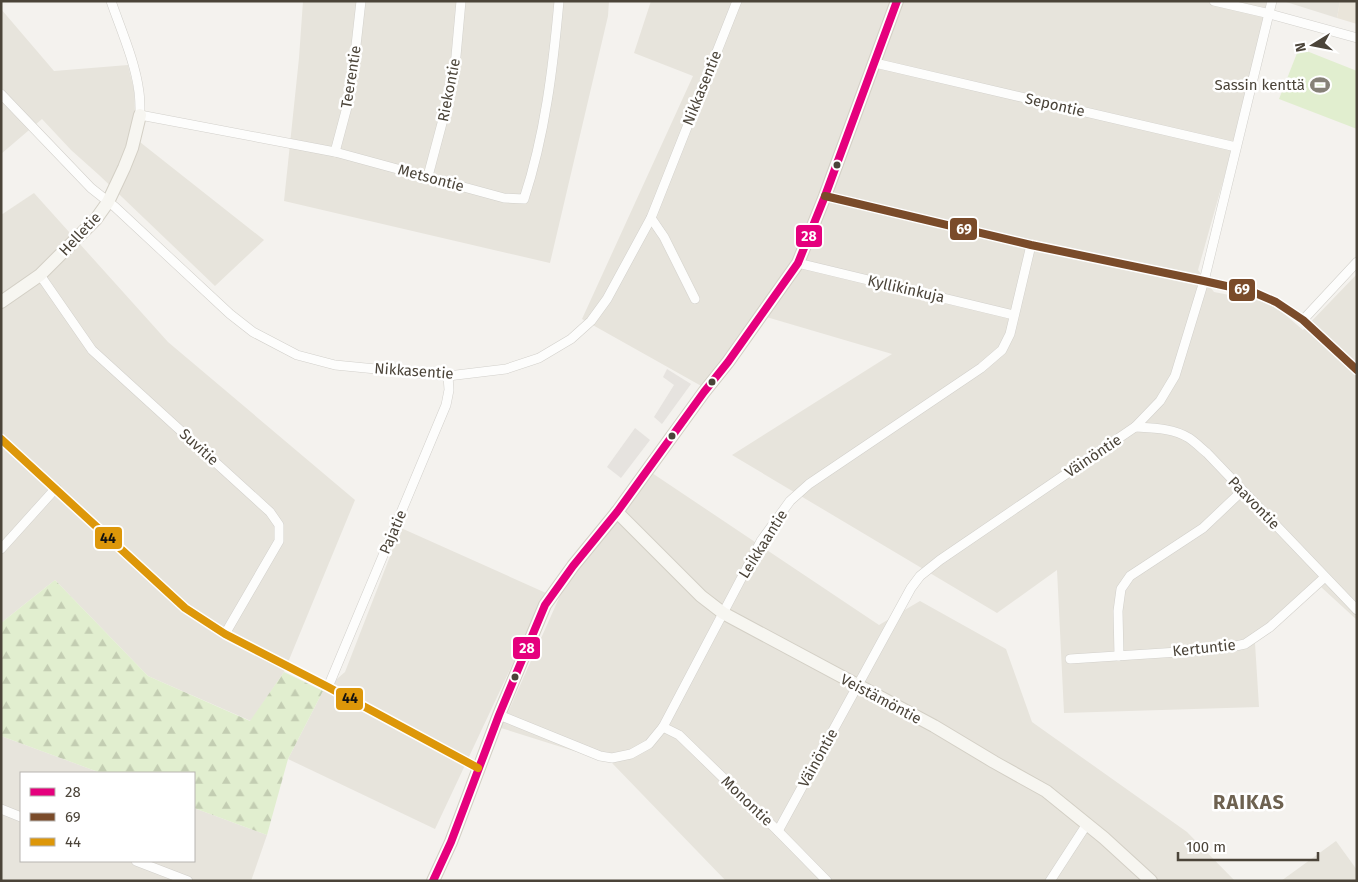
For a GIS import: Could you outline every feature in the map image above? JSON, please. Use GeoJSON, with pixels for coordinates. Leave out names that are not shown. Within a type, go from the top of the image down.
{"type":"FeatureCollection","features":[{"type":"Feature","properties":{"kind":"street"},"geometry":{"type":"LineString","coordinates":[[111,1],[135,72],[139,91],[140,115]]}},
{"type":"Feature","properties":{"kind":"street","name":"Teerentie"},"geometry":{"type":"LineString","coordinates":[[335,152],[347,107],[361,1]]}},
{"type":"Feature","properties":{"kind":"street","name":"Riekontie"},"geometry":{"type":"LineString","coordinates":[[428,176],[454,78],[461,1]]}},
{"type":"Feature","properties":{"kind":"street","name":"Metsontie"},"geometry":{"type":"LineString","coordinates":[[140,115],[335,152],[504,198],[524,199],[546,110],[559,1]]}},
{"type":"Feature","properties":{"kind":"street","name":"Nikkasentie"},"geometry":{"type":"LineString","coordinates":[[1,94],[91,188],[230,314],[253,332],[297,355],[335,365],[448,376],[506,369],[539,358],[572,339],[591,321],[607,299],[651,218],[737,1]]}},
{"type":"Feature","properties":{"kind":"street"},"geometry":{"type":"LineString","coordinates":[[433,881],[451,842],[498,715],[545,604],[572,566],[617,512],[728,362],[798,263],[826,196],[898,1]]}},
{"type":"Feature","properties":{"kind":"street"},"geometry":{"type":"LineString","coordinates":[[1214,1],[1357,38]]}},
{"type":"Feature","properties":{"kind":"street","name":"Väinöntie"},"geometry":{"type":"LineString","coordinates":[[778,831],[857,686],[920,576],[940,560],[1135,427],[1160,401],[1175,376],[1204,281],[1272,1]]}},
{"type":"Feature","properties":{"kind":"street","name":"Sepontie"},"geometry":{"type":"LineString","coordinates":[[874,64],[1236,147]]}},
{"type":"Feature","properties":{"kind":"street","name":"Helletie"},"geometry":{"type":"LineString","coordinates":[[1,302],[40,275],[96,219],[108,202],[124,168],[132,148],[140,115]]}},
{"type":"Feature","properties":{"kind":"street"},"geometry":{"type":"LineString","coordinates":[[826,196],[1031,245],[1253,292],[1276,302],[1303,320],[1357,370]]}},
{"type":"Feature","properties":{"kind":"street"},"geometry":{"type":"LineString","coordinates":[[651,218],[664,236],[696,299]]}},
{"type":"Feature","properties":{"kind":"street","name":"Leikkaantie"},"geometry":{"type":"LineString","coordinates":[[498,715],[600,756],[612,758],[631,754],[649,744],[663,727],[761,541],[790,501],[809,484],[982,368],[1002,350],[1010,334],[1031,245]]}},
{"type":"Feature","properties":{"kind":"street"},"geometry":{"type":"LineString","coordinates":[[1303,320],[1357,262]]}},
{"type":"Feature","properties":{"kind":"street","name":"Kyllikinkuja"},"geometry":{"type":"LineString","coordinates":[[798,263],[1014,315]]}},
{"type":"Feature","properties":{"kind":"street","name":"Suvitie"},"geometry":{"type":"LineString","coordinates":[[40,275],[92,350],[270,512],[279,525],[279,542],[225,634]]}},
{"type":"Feature","properties":{"kind":"street","name":"Pajatie"},"geometry":{"type":"LineString","coordinates":[[328,687],[446,405],[449,390],[448,376]]}},
{"type":"Feature","properties":{"kind":"street","name":"Paavontie"},"geometry":{"type":"LineString","coordinates":[[1135,427],[1157,428],[1177,432],[1190,438],[1207,453],[1357,610]]}},
{"type":"Feature","properties":{"kind":"street"},"geometry":{"type":"LineString","coordinates":[[1,439],[185,608],[225,634],[478,768]]}},
{"type":"Feature","properties":{"kind":"street"},"geometry":{"type":"LineString","coordinates":[[1,549],[56,488]]}},
{"type":"Feature","properties":{"kind":"street"},"geometry":{"type":"LineString","coordinates":[[1119,656],[1118,611],[1121,589],[1130,576],[1203,528],[1242,491]]}},
{"type":"Feature","properties":{"kind":"street","name":"Veistämöntie"},"geometry":{"type":"LineString","coordinates":[[617,512],[701,596],[723,613],[934,726],[1046,790],[1104,838],[1151,881]]}},
{"type":"Feature","properties":{"kind":"street","name":"Kertuntie"},"geometry":{"type":"LineString","coordinates":[[1070,659],[1194,651],[1245,644],[1270,626],[1325,577]]}},
{"type":"Feature","properties":{"kind":"street","name":"Monontie"},"geometry":{"type":"LineString","coordinates":[[663,727],[678,735],[827,881]]}},
{"type":"Feature","properties":{"kind":"street"},"geometry":{"type":"LineString","coordinates":[[1,809],[20,817]]}},
{"type":"Feature","properties":{"kind":"street"},"geometry":{"type":"LineString","coordinates":[[1050,881],[1087,824]]}},
{"type":"Feature","properties":{"kind":"street"},"geometry":{"type":"LineString","coordinates":[[139,862],[188,881]]}},
{"type":"Feature","properties":{"kind":"shaded area"},"geometry":{"type":"Polygon","coordinates":[[[303,1],[609,1],[608,16],[550,263],[284,201],[303,1]]]}},
{"type":"Feature","properties":{"kind":"shaded area"},"geometry":{"type":"Polygon","coordinates":[[[651,1],[1266,1],[1270,14],[1198,270],[1214,292],[1265,302],[1282,312],[1303,330],[1357,274],[1357,620],[1321,587],[1255,643],[1259,707],[1064,713],[1057,570],[997,613],[732,455],[892,354],[763,316],[712,392],[582,319],[693,76],[634,53],[651,1]]]}},
{"type":"Feature","properties":{"kind":"shaded area"},"geometry":{"type":"Polygon","coordinates":[[[1283,1],[1340,1],[1337,18],[1283,1]]]}},
{"type":"Feature","properties":{"kind":"shaded area"},"geometry":{"type":"Polygon","coordinates":[[[1340,1],[1357,1],[1357,24],[1337,18],[1340,1]]]}},
{"type":"Feature","properties":{"kind":"shaded area"},"geometry":{"type":"Polygon","coordinates":[[[1,9],[54,71],[128,65],[134,90],[135,114],[131,135],[264,240],[215,286],[71,150],[42,119],[1,154],[1,9]]]}},
{"type":"Feature","properties":{"kind":"shaded area"},"geometry":{"type":"Polygon","coordinates":[[[34,193],[168,342],[355,500],[284,672],[251,721],[148,676],[55,580],[1,623],[1,215],[34,193]]]}},
{"type":"Feature","properties":{"kind":"shaded area"},"geometry":{"type":"Polygon","coordinates":[[[667,369],[691,384],[662,424],[654,417],[674,385],[663,377],[667,369]]]}},
{"type":"Feature","properties":{"kind":"shaded area"},"geometry":{"type":"Polygon","coordinates":[[[635,428],[650,440],[621,478],[607,467],[635,428]]]}},
{"type":"Feature","properties":{"kind":"shaded area"},"geometry":{"type":"Polygon","coordinates":[[[652,473],[879,625],[920,601],[1006,649],[1032,722],[1187,832],[1235,881],[726,881],[612,763],[501,728],[563,589],[652,473]]]}},
{"type":"Feature","properties":{"kind":"shaded area"},"geometry":{"type":"Polygon","coordinates":[[[401,528],[546,593],[435,829],[288,759],[323,691],[345,672],[401,528]]]}},
{"type":"Feature","properties":{"kind":"shaded area"},"geometry":{"type":"Polygon","coordinates":[[[1,736],[98,772],[20,772],[20,862],[195,862],[195,808],[267,835],[251,881],[1,881],[1,736]]]}},
{"type":"Feature","properties":{"kind":"shaded area"},"geometry":{"type":"Polygon","coordinates":[[[1336,841],[1357,870],[1357,881],[1281,881],[1336,841]]]}},
{"type":"Feature","properties":{"kind":"green space","name":"Sassin kenttä"},"geometry":{"type":"Polygon","coordinates":[[[1299,48],[1357,71],[1357,129],[1279,99],[1299,48]]]}},
{"type":"Feature","properties":{"kind":"green space"},"geometry":{"type":"Polygon","coordinates":[[[55,580],[148,676],[250,721],[284,672],[323,691],[288,759],[267,835],[195,808],[195,772],[98,772],[1,736],[1,623],[55,580]]]}},
{"type":"Feature","properties":{"kind":"transit line","name":"28"},"geometry":{"type":"LineString","coordinates":[[433,881],[451,842],[499,715],[545,605],[573,566],[617,512],[728,362],[798,263],[825,196],[897,1]]}},
{"type":"Feature","properties":{"kind":"transit line","name":"69"},"geometry":{"type":"LineString","coordinates":[[825,196],[1031,245],[1253,292],[1276,302],[1303,320],[1357,370]]}},
{"type":"Feature","properties":{"kind":"transit line","name":"44"},"geometry":{"type":"LineString","coordinates":[[1,439],[185,608],[225,634],[478,768]]}},
{"type":"Feature","properties":{"kind":"place","name":"Sassin kenttä"},"geometry":{"type":"Point","coordinates":[1320,85]}},
{"type":"Feature","properties":{"kind":"district","name":"RAIKAS"},"geometry":{"type":"Point","coordinates":[1249,802]}}]}
